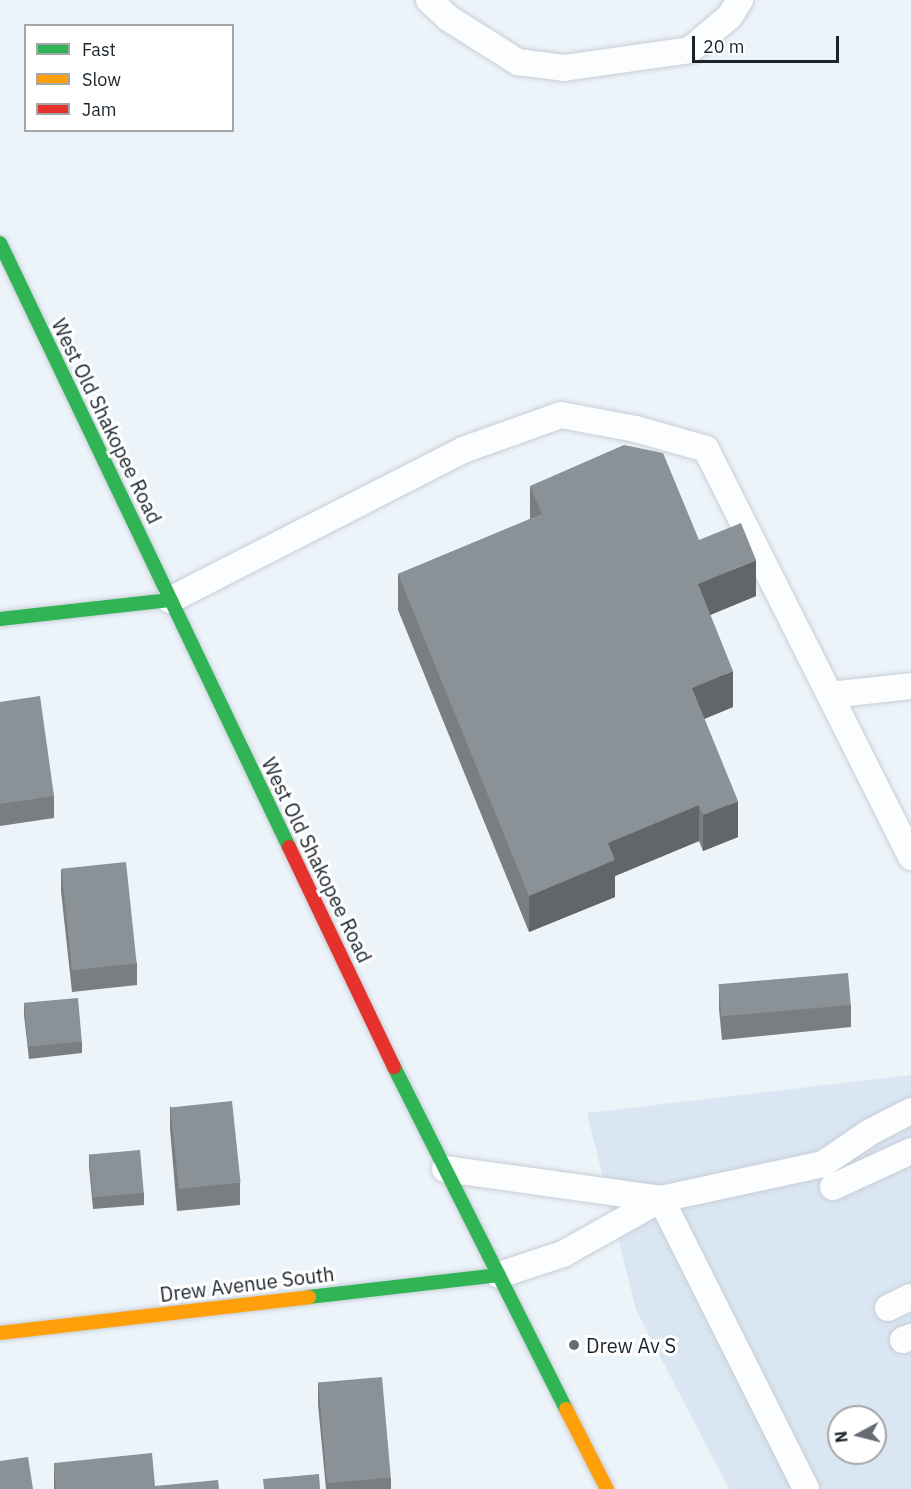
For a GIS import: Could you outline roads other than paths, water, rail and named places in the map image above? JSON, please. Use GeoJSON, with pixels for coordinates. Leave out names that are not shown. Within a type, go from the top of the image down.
{"type":"FeatureCollection","features":[{"type":"Feature","properties":{"kind":"main road","name":"West Old Shakopee Road"},"geometry":{"type":"LineString","coordinates":[[0,243],[445,1168],[607,1489]]}},
{"type":"Feature","properties":{"kind":"main road"},"geometry":{"type":"LineString","coordinates":[[0,619],[170,600]]}},
{"type":"Feature","properties":{"kind":"main road","name":"Drew Avenue South"},"geometry":{"type":"LineString","coordinates":[[0,1333],[499,1275]]}},
{"type":"Feature","properties":{"kind":"lane"},"geometry":{"type":"LineString","coordinates":[[429,0],[448,18],[518,62],[564,68],[690,51],[730,16],[740,0]]}},
{"type":"Feature","properties":{"kind":"lane"},"geometry":{"type":"LineString","coordinates":[[170,600],[464,450],[561,416],[636,429],[706,449],[909,850]]}},
{"type":"Feature","properties":{"kind":"lane"},"geometry":{"type":"LineString","coordinates":[[830,695],[911,686]]}},
{"type":"Feature","properties":{"kind":"lane"},"geometry":{"type":"LineString","coordinates":[[828,1176],[870,1132],[911,1111]]}},
{"type":"Feature","properties":{"kind":"lane"},"geometry":{"type":"LineString","coordinates":[[445,1168],[660,1199],[828,1176],[911,1151]]}},
{"type":"Feature","properties":{"kind":"lane"},"geometry":{"type":"LineString","coordinates":[[499,1275],[563,1254],[660,1199]]}},
{"type":"Feature","properties":{"kind":"lane"},"geometry":{"type":"LineString","coordinates":[[660,1199],[806,1489]]}},
{"type":"Feature","properties":{"kind":"place","name":"Drew Av S"},"geometry":{"type":"Point","coordinates":[574,1345]}}]}
